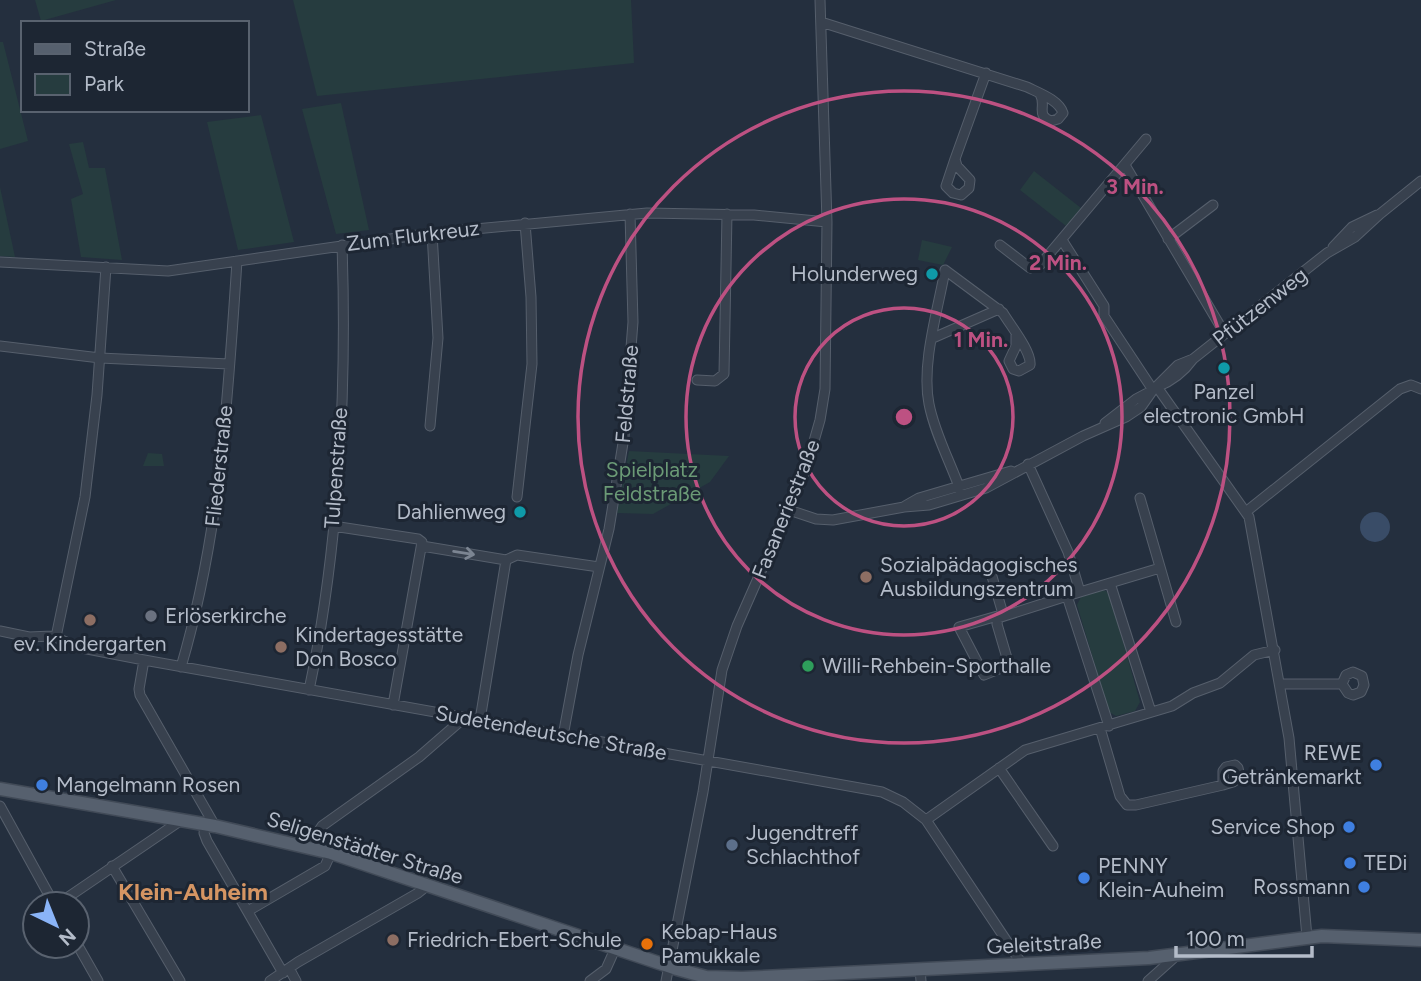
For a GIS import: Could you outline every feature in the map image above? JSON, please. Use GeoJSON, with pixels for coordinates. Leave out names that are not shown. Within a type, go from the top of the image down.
{"type":"FeatureCollection","features":[{"type":"Feature","properties":{"kind":"main road","name":"Seligenstädter Straße"},"geometry":{"type":"LineString","coordinates":[[0,789],[210,825],[331,853],[669,967]]}},
{"type":"Feature","properties":{"kind":"main road","name":"Geleitstraße"},"geometry":{"type":"LineString","coordinates":[[669,967],[714,978],[920,975],[1022,964],[1176,956],[1307,937],[1356,936],[1421,940]]}},
{"type":"Feature","properties":{"kind":"street","name":"Fasaneriestraße"},"geometry":{"type":"LineString","coordinates":[[666,981],[707,760],[716,695],[726,656],[810,456],[823,400],[827,222],[820,0]]}},
{"type":"Feature","properties":{"kind":"street"},"geometry":{"type":"LineString","coordinates":[[821,22],[986,73],[1040,94]]}},
{"type":"Feature","properties":{"kind":"street"},"geometry":{"type":"LineString","coordinates":[[955,159],[986,73]]}},
{"type":"Feature","properties":{"kind":"street"},"geometry":{"type":"LineString","coordinates":[[1000,244],[1030,268],[1040,265],[1146,139]]}},
{"type":"Feature","properties":{"kind":"street"},"geometry":{"type":"LineString","coordinates":[[1125,165],[1225,334]]}},
{"type":"Feature","properties":{"kind":"street","name":"Pfützenweg"},"geometry":{"type":"LineString","coordinates":[[789,510],[816,519],[833,520],[904,507],[919,498],[960,491],[1024,466],[1126,417],[1142,407],[1155,389],[1171,381],[1187,368],[1193,359],[1327,253],[1355,237],[1421,181]]}},
{"type":"Feature","properties":{"kind":"street"},"geometry":{"type":"LineString","coordinates":[[1168,239],[1213,205]]}},
{"type":"Feature","properties":{"kind":"street","name":"Zum Flurkreuz"},"geometry":{"type":"LineString","coordinates":[[0,262],[168,271],[432,233],[630,214],[778,216],[827,222]]}},
{"type":"Feature","properties":{"kind":"street","name":"Feldstraße"},"geometry":{"type":"LineString","coordinates":[[563,736],[578,656],[609,530],[626,423],[632,322],[630,214]]}},
{"type":"Feature","properties":{"kind":"street"},"geometry":{"type":"LineString","coordinates":[[697,380],[715,381],[724,374],[727,214]]}},
{"type":"Feature","properties":{"kind":"street"},"geometry":{"type":"LineString","coordinates":[[517,498],[532,364],[531,297],[525,223]]}},
{"type":"Feature","properties":{"kind":"street"},"geometry":{"type":"LineString","coordinates":[[430,426],[438,338],[432,233]]}},
{"type":"Feature","properties":{"kind":"street"},"geometry":{"type":"LineString","coordinates":[[1062,240],[1104,306],[1104,316],[1247,511],[1275,650],[1289,738],[1307,937]]}},
{"type":"Feature","properties":{"kind":"street","name":"Tulpenstraße"},"geometry":{"type":"LineString","coordinates":[[309,690],[327,589],[332,526],[343,365],[342,246]]}},
{"type":"Feature","properties":{"kind":"street","name":"Fliederstraße"},"geometry":{"type":"LineString","coordinates":[[181,667],[198,603],[217,505],[237,261]]}},
{"type":"Feature","properties":{"kind":"street"},"geometry":{"type":"LineString","coordinates":[[56,637],[85,497],[100,358],[106,267]]}},
{"type":"Feature","properties":{"kind":"street"},"geometry":{"type":"LineString","coordinates":[[960,491],[929,404],[927,375],[945,270],[999,309],[1016,335]]}},
{"type":"Feature","properties":{"kind":"street"},"geometry":{"type":"LineString","coordinates":[[933,338],[999,309]]}},
{"type":"Feature","properties":{"kind":"street"},"geometry":{"type":"LineString","coordinates":[[0,346],[100,358],[229,364]]}},
{"type":"Feature","properties":{"kind":"street"},"geometry":{"type":"LineString","coordinates":[[1247,511],[1400,389],[1411,385],[1421,388]]}},
{"type":"Feature","properties":{"kind":"street"},"geometry":{"type":"LineString","coordinates":[[1024,466],[1068,552],[1080,592]]}},
{"type":"Feature","properties":{"kind":"street"},"geometry":{"type":"LineString","coordinates":[[1140,498],[1176,622]]}},
{"type":"Feature","properties":{"kind":"street"},"geometry":{"type":"LineString","coordinates":[[332,526],[418,539],[422,546],[393,705]]}},
{"type":"Feature","properties":{"kind":"street"},"geometry":{"type":"LineString","coordinates":[[422,546],[506,560],[517,555],[599,566]]}},
{"type":"Feature","properties":{"kind":"street"},"geometry":{"type":"LineString","coordinates":[[480,720],[506,560]]}},
{"type":"Feature","properties":{"kind":"street"},"geometry":{"type":"LineString","coordinates":[[1002,615],[997,624],[1009,665],[984,674],[959,627],[1160,568]]}},
{"type":"Feature","properties":{"kind":"street"},"geometry":{"type":"LineString","coordinates":[[992,573],[1002,615]]}},
{"type":"Feature","properties":{"kind":"street"},"geometry":{"type":"LineString","coordinates":[[1110,583],[1151,712]]}},
{"type":"Feature","properties":{"kind":"street"},"geometry":{"type":"LineString","coordinates":[[1068,596],[1120,796],[1127,805],[1223,785]]}},
{"type":"Feature","properties":{"kind":"street","name":"Sudetendeutsche Straße"},"geometry":{"type":"LineString","coordinates":[[0,631],[29,637],[56,637],[77,647],[181,667],[882,792],[903,802],[926,820],[1022,964]]}},
{"type":"Feature","properties":{"kind":"street"},"geometry":{"type":"LineString","coordinates":[[926,820],[1032,747],[1172,706],[1189,695],[1220,683],[1250,657],[1275,650]]}},
{"type":"Feature","properties":{"kind":"street"},"geometry":{"type":"LineString","coordinates":[[144,660],[140,695],[210,825],[204,834],[207,841],[248,911],[296,981]]}},
{"type":"Feature","properties":{"kind":"street"},"geometry":{"type":"LineString","coordinates":[[1280,684],[1342,684]]}},
{"type":"Feature","properties":{"kind":"street"},"geometry":{"type":"LineString","coordinates":[[308,847],[322,826],[419,757],[465,717]]}},
{"type":"Feature","properties":{"kind":"street"},"geometry":{"type":"LineString","coordinates":[[999,768],[1053,846]]}},
{"type":"Feature","properties":{"kind":"street"},"geometry":{"type":"LineString","coordinates":[[0,806],[48,890]]}},
{"type":"Feature","properties":{"kind":"street"},"geometry":{"type":"LineString","coordinates":[[77,890],[180,821]]}},
{"type":"Feature","properties":{"kind":"street"},"geometry":{"type":"LineString","coordinates":[[248,911],[325,866],[331,853]]}},
{"type":"Feature","properties":{"kind":"street"},"geometry":{"type":"LineString","coordinates":[[113,866],[180,981]]}},
{"type":"Feature","properties":{"kind":"street"},"geometry":{"type":"LineString","coordinates":[[270,981],[428,885]]}},
{"type":"Feature","properties":{"kind":"street"},"geometry":{"type":"LineString","coordinates":[[590,981],[606,969],[615,949]]}},
{"type":"Feature","properties":{"kind":"street"},"geometry":{"type":"LineString","coordinates":[[1148,981],[1176,956]]}},
{"type":"Feature","properties":{"kind":"street"},"geometry":{"type":"LineString","coordinates":[[86,960],[98,981]]}},
{"type":"Feature","properties":{"kind":"green space"},"geometry":{"type":"Polygon","coordinates":[[[35,0],[116,0],[41,21],[35,0]]]}},
{"type":"Feature","properties":{"kind":"green space"},"geometry":{"type":"Polygon","coordinates":[[[293,0],[631,0],[634,63],[317,96],[293,0]]]}},
{"type":"Feature","properties":{"kind":"green space"},"geometry":{"type":"Polygon","coordinates":[[[0,42],[3,42],[28,141],[0,149],[0,42]]]}},
{"type":"Feature","properties":{"kind":"green space"},"geometry":{"type":"Polygon","coordinates":[[[341,103],[369,230],[336,234],[302,109],[341,103]]]}},
{"type":"Feature","properties":{"kind":"green space"},"geometry":{"type":"Polygon","coordinates":[[[261,115],[294,242],[238,250],[207,122],[261,115]]]}},
{"type":"Feature","properties":{"kind":"green space"},"geometry":{"type":"Polygon","coordinates":[[[83,142],[89,168],[105,168],[122,260],[81,257],[71,199],[83,194],[69,144],[83,142]]]}},
{"type":"Feature","properties":{"kind":"green space"},"geometry":{"type":"Polygon","coordinates":[[[1034,171],[1081,208],[1066,226],[1020,190],[1034,171]]]}},
{"type":"Feature","properties":{"kind":"green space"},"geometry":{"type":"Polygon","coordinates":[[[0,187],[15,257],[0,256],[0,187]]]}},
{"type":"Feature","properties":{"kind":"green space"},"geometry":{"type":"Polygon","coordinates":[[[922,240],[952,247],[943,265],[918,260],[922,240]]]}},
{"type":"Feature","properties":{"kind":"green space","name":"Spielplatz Feldstraße"},"geometry":{"type":"Polygon","coordinates":[[[629,451],[729,456],[710,482],[653,514],[617,513],[629,451]]]}},
{"type":"Feature","properties":{"kind":"green space"},"geometry":{"type":"Polygon","coordinates":[[[148,453],[162,454],[164,466],[143,466],[148,453]]]}},
{"type":"Feature","properties":{"kind":"green space"},"geometry":{"type":"Polygon","coordinates":[[[1102,590],[1110,596],[1140,702],[1135,711],[1116,716],[1109,712],[1077,605],[1081,597],[1102,590]]]}},
{"type":"Feature","properties":{"kind":"water"},"geometry":{"type":"Polygon","coordinates":[[[1375,512],[1386,516],[1390,527],[1386,538],[1375,542],[1364,538],[1360,527],[1364,516],[1375,512]]]}},
{"type":"Feature","properties":{"kind":"place","name":"Holunderweg"},"geometry":{"type":"Point","coordinates":[932,274]}},
{"type":"Feature","properties":{"kind":"place","name":"Panzel electronic GmbH"},"geometry":{"type":"Point","coordinates":[1224,368]}},
{"type":"Feature","properties":{"kind":"place","name":"Dahlienweg"},"geometry":{"type":"Point","coordinates":[520,512]}},
{"type":"Feature","properties":{"kind":"place","name":"Sozialpädagogisches Ausbildungszentrum"},"geometry":{"type":"Point","coordinates":[866,577]}},
{"type":"Feature","properties":{"kind":"place","name":"Erlöserkirche"},"geometry":{"type":"Point","coordinates":[151,616]}},
{"type":"Feature","properties":{"kind":"place","name":"ev. Kindergarten"},"geometry":{"type":"Point","coordinates":[90,620]}},
{"type":"Feature","properties":{"kind":"place","name":"Kindertagesstätte Don Bosco"},"geometry":{"type":"Point","coordinates":[281,647]}},
{"type":"Feature","properties":{"kind":"place","name":"Willi-Rehbein-Sporthalle"},"geometry":{"type":"Point","coordinates":[808,666]}},
{"type":"Feature","properties":{"kind":"place","name":"REWE Getränkemarkt"},"geometry":{"type":"Point","coordinates":[1376,765]}},
{"type":"Feature","properties":{"kind":"place","name":"Mangelmann Rosen"},"geometry":{"type":"Point","coordinates":[42,785]}},
{"type":"Feature","properties":{"kind":"place","name":"Service Shop"},"geometry":{"type":"Point","coordinates":[1349,827]}},
{"type":"Feature","properties":{"kind":"place","name":"Jugendtreff Schlachthof"},"geometry":{"type":"Point","coordinates":[732,845]}},
{"type":"Feature","properties":{"kind":"place","name":"TEDi"},"geometry":{"type":"Point","coordinates":[1350,863]}},
{"type":"Feature","properties":{"kind":"place","name":"PENNY Klein-Auheim"},"geometry":{"type":"Point","coordinates":[1084,878]}},
{"type":"Feature","properties":{"kind":"place","name":"Rossmann"},"geometry":{"type":"Point","coordinates":[1364,887]}},
{"type":"Feature","properties":{"kind":"place","name":"Friedrich-Ebert-Schule"},"geometry":{"type":"Point","coordinates":[393,940]}},
{"type":"Feature","properties":{"kind":"place","name":"Kebap-Haus Pamukkale"},"geometry":{"type":"Point","coordinates":[647,944]}},
{"type":"Feature","properties":{"kind":"district","name":"Klein-Auheim"},"geometry":{"type":"Point","coordinates":[193,892]}}]}
